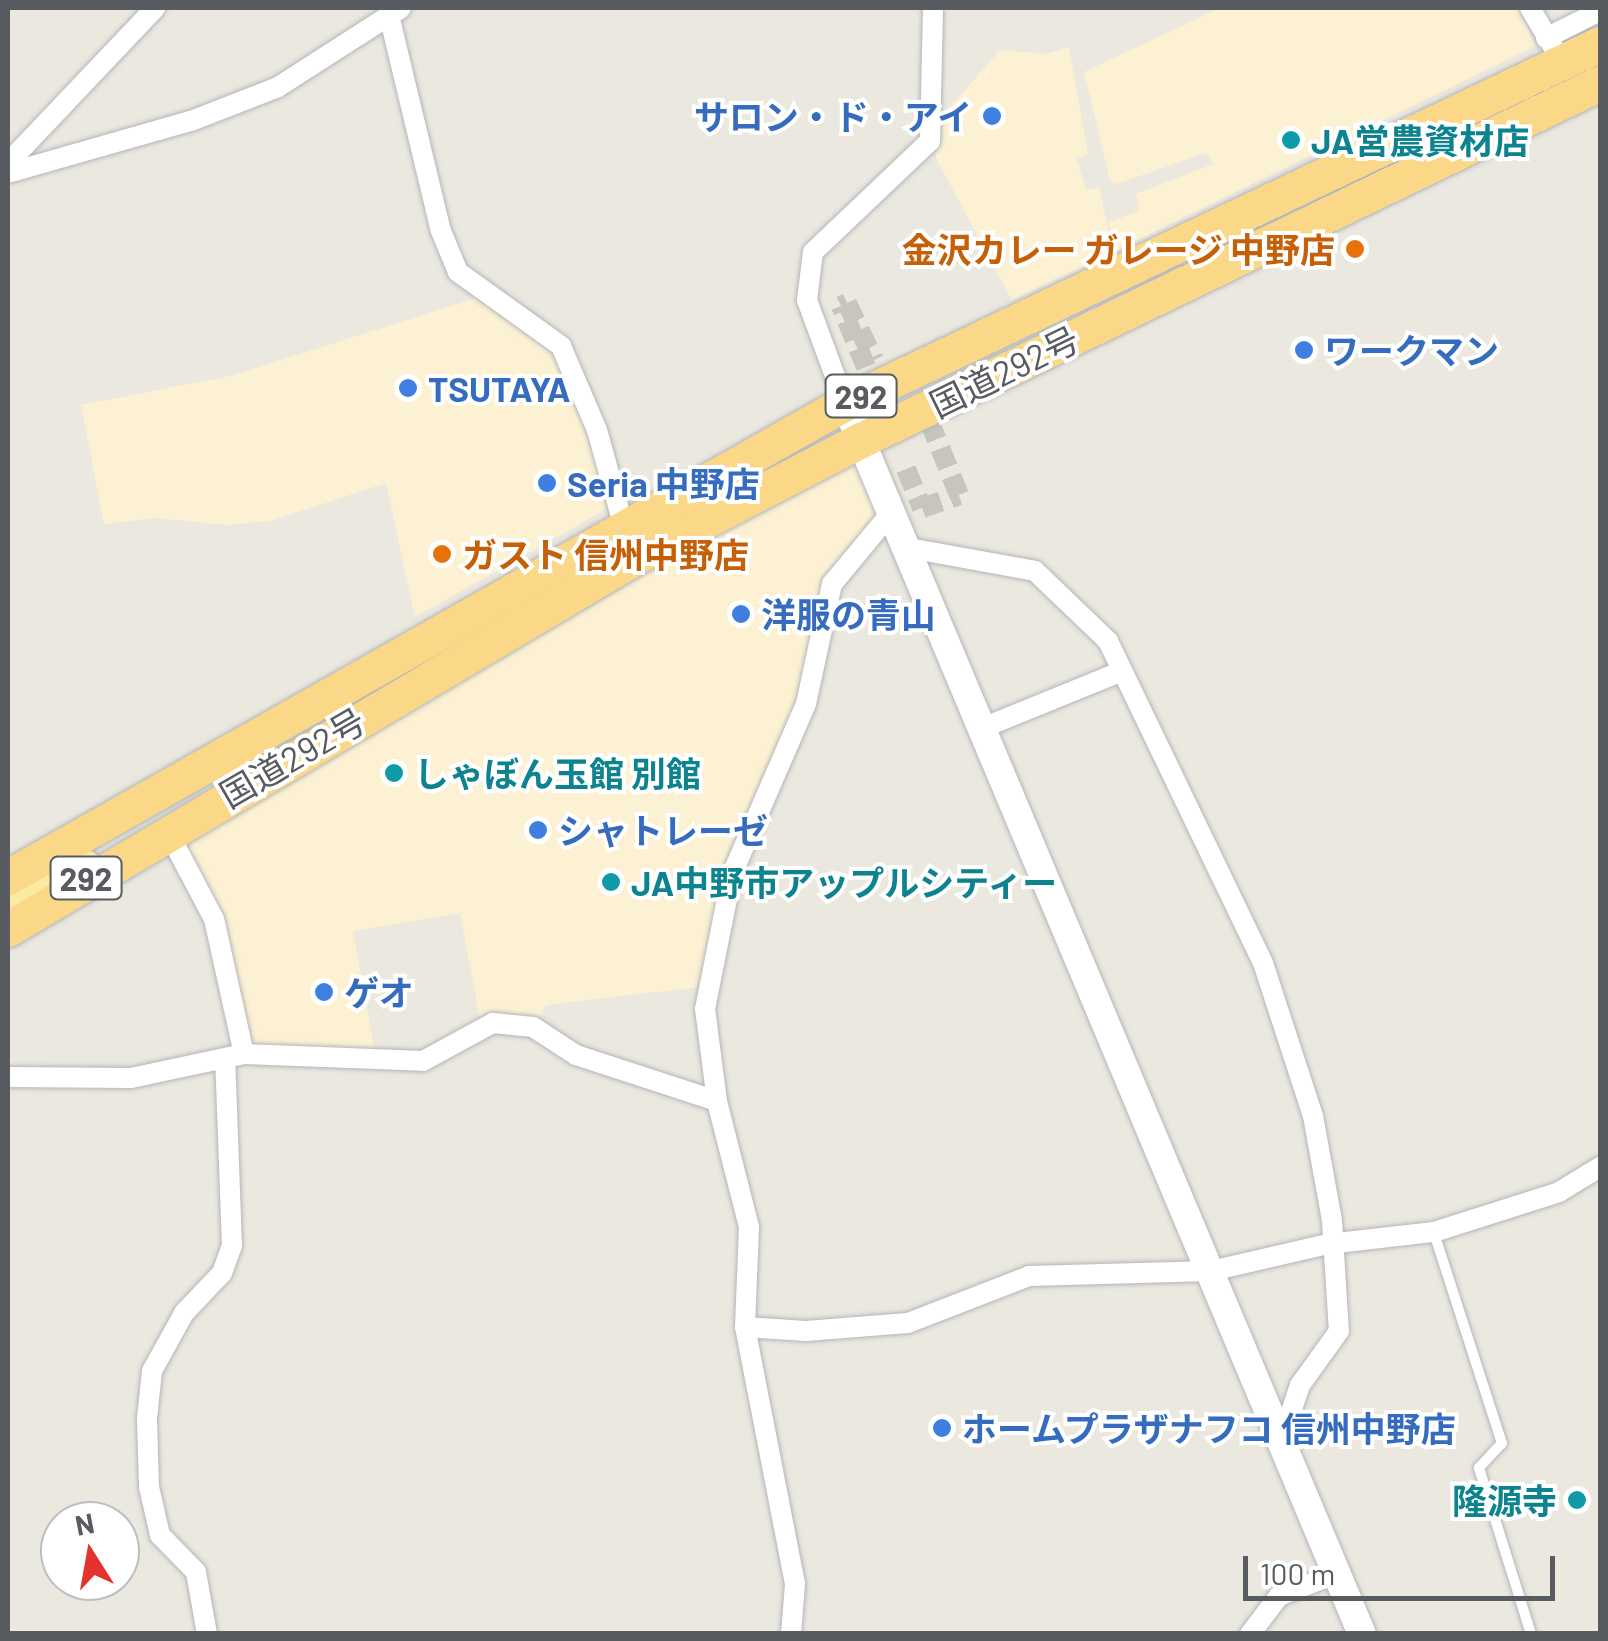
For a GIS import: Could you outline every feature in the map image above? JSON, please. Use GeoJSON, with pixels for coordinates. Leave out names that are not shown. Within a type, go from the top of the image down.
{"type":"FeatureCollection","features":[{"type":"Feature","properties":{"kind":"highway","name":"国道292号"},"geometry":{"type":"LineString","coordinates":[[8,929],[158,815],[623,524],[845,403],[1554,50],[1600,44]]}},
{"type":"Feature","properties":{"kind":"highway","name":"国道292号"},"geometry":{"type":"LineString","coordinates":[[8,877],[158,815],[861,440],[1596,91]]}},
{"type":"Feature","properties":{"kind":"main road"},"geometry":{"type":"LineString","coordinates":[[8,893],[158,815]]}},
{"type":"Feature","properties":{"kind":"main road"},"geometry":{"type":"LineString","coordinates":[[8,906],[158,815]]}},
{"type":"Feature","properties":{"kind":"street"},"geometry":{"type":"LineString","coordinates":[[8,164],[155,8]]}},
{"type":"Feature","properties":{"kind":"street"},"geometry":{"type":"LineString","coordinates":[[933,8],[930,142],[813,252],[807,300],[845,403],[909,548],[980,729],[1362,1634]]}},
{"type":"Feature","properties":{"kind":"street"},"geometry":{"type":"LineString","coordinates":[[1530,8],[1554,50],[1600,12]]}},
{"type":"Feature","properties":{"kind":"street"},"geometry":{"type":"LineString","coordinates":[[8,174],[191,121],[278,87],[395,12],[441,231],[458,272],[561,346],[597,430],[623,524]]}},
{"type":"Feature","properties":{"kind":"street"},"geometry":{"type":"LineString","coordinates":[[792,1634],[795,1584],[745,1327],[749,1227],[716,1102],[705,1009],[732,874],[806,704],[832,584],[891,513]]}},
{"type":"Feature","properties":{"kind":"street"},"geometry":{"type":"LineString","coordinates":[[909,548],[1035,571],[1108,640],[1120,672],[1264,962],[1313,1116],[1332,1221],[1328,1244],[1338,1332],[1300,1385],[1281,1442]]}},
{"type":"Feature","properties":{"kind":"street"},"geometry":{"type":"LineString","coordinates":[[980,729],[1120,672]]}},
{"type":"Feature","properties":{"kind":"street"},"geometry":{"type":"LineString","coordinates":[[158,815],[214,919],[234,1056],[232,1246],[222,1274],[184,1314],[152,1371],[147,1419],[148,1487],[160,1536],[196,1572],[207,1634]]}},
{"type":"Feature","properties":{"kind":"street"},"geometry":{"type":"LineString","coordinates":[[8,1077],[131,1078],[234,1056],[423,1061],[492,1024],[532,1027],[576,1055],[716,1102]]}},
{"type":"Feature","properties":{"kind":"street"},"geometry":{"type":"LineString","coordinates":[[745,1327],[806,1332],[908,1323],[1029,1276],[1211,1271],[1328,1244],[1434,1232],[1558,1192],[1600,1167]]}},
{"type":"Feature","properties":{"kind":"street"},"geometry":{"type":"LineString","coordinates":[[1250,1634],[1279,1596],[1338,1573]]}},
{"type":"Feature","properties":{"kind":"lane"},"geometry":{"type":"LineString","coordinates":[[1434,1232],[1502,1443],[1479,1468],[1531,1634]]}},
{"type":"Feature","properties":{"kind":"shaded area"},"geometry":{"type":"Polygon","coordinates":[[[1220,8],[1520,8],[1535,46],[1115,251],[1109,222],[1139,211],[1136,194],[1213,164],[1206,153],[1116,184],[1110,180],[1084,72],[1220,8]]]}},
{"type":"Feature","properties":{"kind":"shaded area"},"geometry":{"type":"Polygon","coordinates":[[[1069,47],[1088,154],[1077,159],[1086,190],[1099,187],[1113,252],[1012,300],[936,158],[937,122],[1000,50],[1045,54],[1069,47]]]}},
{"type":"Feature","properties":{"kind":"shaded area"},"geometry":{"type":"Polygon","coordinates":[[[489,294],[561,346],[617,503],[415,617],[386,483],[271,521],[227,525],[155,518],[104,524],[81,405],[230,376],[489,294]]]}},
{"type":"Feature","properties":{"kind":"shaded area"},"geometry":{"type":"Polygon","coordinates":[[[868,455],[891,513],[832,584],[806,704],[765,790],[707,986],[546,1005],[533,1027],[482,1029],[460,913],[353,931],[377,1063],[244,1054],[214,919],[174,846],[739,521],[868,455]]]}},
{"type":"Feature","properties":{"kind":"tunnel"},"geometry":{"type":"LineString","coordinates":[[866,367],[841,306],[847,303],[874,360]]}},
{"type":"Feature","properties":{"kind":"tunnel"},"geometry":{"type":"LineString","coordinates":[[906,469],[922,508],[959,495],[928,418]]}},
{"type":"Feature","properties":{"kind":"place","name":"サロン・ド・アイ"},"geometry":{"type":"Point","coordinates":[992,116]}},
{"type":"Feature","properties":{"kind":"place","name":"JA営農資材店"},"geometry":{"type":"Point","coordinates":[1291,140]}},
{"type":"Feature","properties":{"kind":"place","name":"金沢カレー ガレージ 中野店"},"geometry":{"type":"Point","coordinates":[1355,249]}},
{"type":"Feature","properties":{"kind":"place","name":"ワークマン"},"geometry":{"type":"Point","coordinates":[1304,350]}},
{"type":"Feature","properties":{"kind":"place","name":"TSUTAYA"},"geometry":{"type":"Point","coordinates":[408,388]}},
{"type":"Feature","properties":{"kind":"place","name":"Seria 中野店"},"geometry":{"type":"Point","coordinates":[547,483]}},
{"type":"Feature","properties":{"kind":"place","name":"ガスト 信州中野店"},"geometry":{"type":"Point","coordinates":[442,554]}},
{"type":"Feature","properties":{"kind":"place","name":"洋服の青山"},"geometry":{"type":"Point","coordinates":[741,614]}},
{"type":"Feature","properties":{"kind":"place","name":"しゃぼん玉館 別館"},"geometry":{"type":"Point","coordinates":[394,773]}},
{"type":"Feature","properties":{"kind":"place","name":"シャトレーゼ"},"geometry":{"type":"Point","coordinates":[538,830]}},
{"type":"Feature","properties":{"kind":"place","name":"JA中野市アップルシティー"},"geometry":{"type":"Point","coordinates":[611,882]}},
{"type":"Feature","properties":{"kind":"place","name":"ゲオ"},"geometry":{"type":"Point","coordinates":[324,992]}},
{"type":"Feature","properties":{"kind":"place","name":"ホームプラザナフコ 信州中野店"},"geometry":{"type":"Point","coordinates":[942,1428]}},
{"type":"Feature","properties":{"kind":"place","name":"隆源寺"},"geometry":{"type":"Point","coordinates":[1577,1500]}}]}
